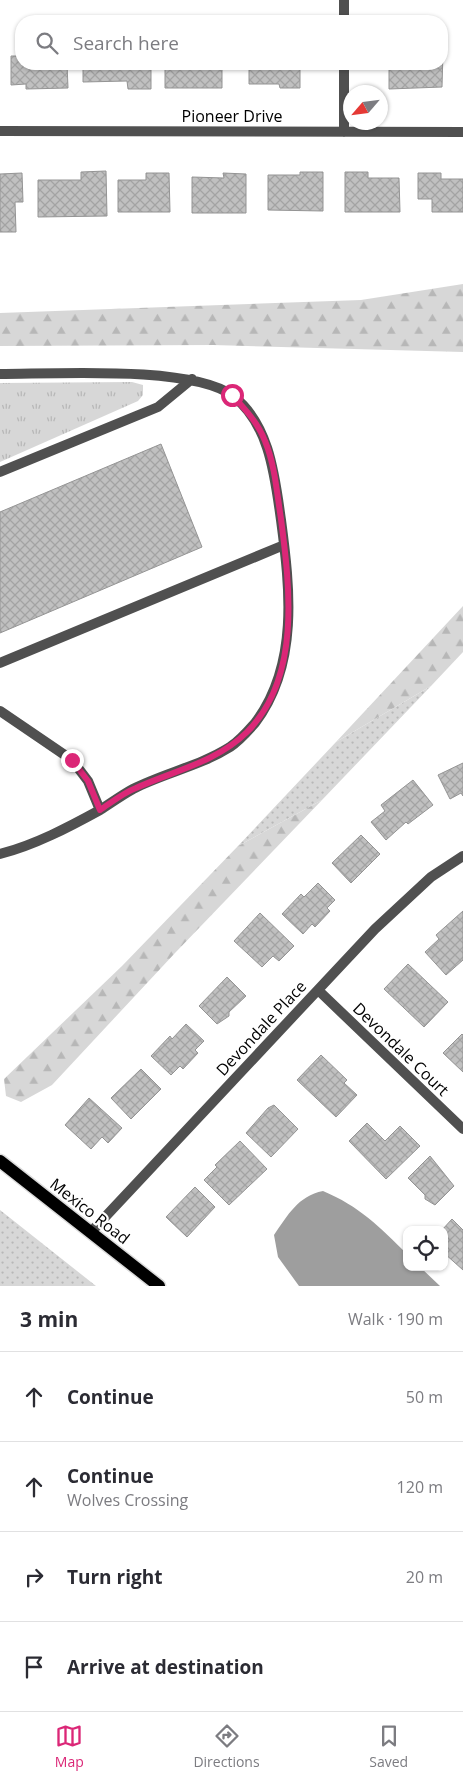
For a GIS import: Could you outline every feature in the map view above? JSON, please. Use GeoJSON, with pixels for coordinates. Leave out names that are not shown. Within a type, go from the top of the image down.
{"type":"FeatureCollection","features":[{"type":"Feature","properties":{"kind":"main road","name":"Mexico Road"},"geometry":{"type":"LineString","coordinates":[[0,1161],[160,1286]]}},
{"type":"Feature","properties":{"kind":"street"},"geometry":{"type":"LineString","coordinates":[[344,0],[344,15]]}},
{"type":"Feature","properties":{"kind":"street"},"geometry":{"type":"LineString","coordinates":[[344,70],[344,132]]}},
{"type":"Feature","properties":{"kind":"street","name":"Pioneer Drive"},"geometry":{"type":"LineString","coordinates":[[0,131],[463,132]]}},
{"type":"Feature","properties":{"kind":"street"},"geometry":{"type":"LineString","coordinates":[[0,374],[133,375],[192,379],[232,395],[251,416],[265,442],[276,485],[289,597],[287,640],[277,684],[264,710],[248,731],[231,746],[202,761],[134,789],[100,810],[45,838],[0,854]]}},
{"type":"Feature","properties":{"kind":"street"},"geometry":{"type":"LineString","coordinates":[[0,472],[158,407],[192,379]]}},
{"type":"Feature","properties":{"kind":"street"},"geometry":{"type":"LineString","coordinates":[[0,663],[284,545]]}},
{"type":"Feature","properties":{"kind":"street"},"geometry":{"type":"LineString","coordinates":[[0,711],[72,760],[88,781],[100,810]]}},
{"type":"Feature","properties":{"kind":"street","name":"Devondale Place"},"geometry":{"type":"LineString","coordinates":[[91,1232],[406,899],[431,877],[463,856]]}},
{"type":"Feature","properties":{"kind":"street","name":"Devondale Court"},"geometry":{"type":"LineString","coordinates":[[318,990],[463,1129]]}},
{"type":"Feature","properties":{"kind":"green space"},"geometry":{"type":"Polygon","coordinates":[[[463,284],[463,352],[213,345],[0,346],[0,313],[361,300],[463,284]]]}},
{"type":"Feature","properties":{"kind":"green space"},"geometry":{"type":"Polygon","coordinates":[[[132,382],[143,385],[143,395],[138,401],[0,462],[0,383],[132,382]]]}},
{"type":"Feature","properties":{"kind":"green space"},"geometry":{"type":"Polygon","coordinates":[[[463,606],[463,652],[431,686],[336,742],[463,606]]]}},
{"type":"Feature","properties":{"kind":"green space"},"geometry":{"type":"Polygon","coordinates":[[[431,686],[322,800],[238,846],[336,742],[431,686]]]}},
{"type":"Feature","properties":{"kind":"green space"},"geometry":{"type":"Polygon","coordinates":[[[322,800],[52,1085],[21,1102],[6,1096],[4,1079],[122,966],[238,846],[322,800]]]}},
{"type":"Feature","properties":{"kind":"green space"},"geometry":{"type":"Polygon","coordinates":[[[0,1210],[96,1286],[0,1286],[0,1210]]]}},
{"type":"Feature","properties":{"kind":"shaded area"},"geometry":{"type":"Polygon","coordinates":[[[323,1191],[358,1210],[403,1250],[403,1271],[424,1271],[440,1286],[299,1286],[278,1257],[274,1235],[294,1207],[314,1194],[323,1191]]]}},
{"type":"Feature","properties":{"kind":"building"},"geometry":{"type":"Polygon","coordinates":[[[11,56],[15,56],[15,70],[67,70],[68,88],[26,89],[26,84],[11,85],[11,56]]]}},
{"type":"Feature","properties":{"kind":"building"},"geometry":{"type":"Polygon","coordinates":[[[83,70],[151,70],[151,89],[128,89],[127,81],[83,82],[83,70]]]}},
{"type":"Feature","properties":{"kind":"building"},"geometry":{"type":"Polygon","coordinates":[[[165,70],[222,70],[222,88],[165,88],[165,70]]]}},
{"type":"Feature","properties":{"kind":"building"},"geometry":{"type":"Polygon","coordinates":[[[249,70],[300,70],[300,88],[280,88],[279,84],[249,84],[249,70]]]}},
{"type":"Feature","properties":{"kind":"building"},"geometry":{"type":"Polygon","coordinates":[[[389,70],[442,70],[442,87],[389,89],[389,70]]]}},
{"type":"Feature","properties":{"kind":"building"},"geometry":{"type":"Polygon","coordinates":[[[106,171],[107,216],[38,217],[38,180],[81,180],[81,172],[106,171]]]}},
{"type":"Feature","properties":{"kind":"building"},"geometry":{"type":"Polygon","coordinates":[[[300,172],[323,172],[323,211],[268,210],[268,175],[300,175],[300,172]]]}},
{"type":"Feature","properties":{"kind":"building"},"geometry":{"type":"Polygon","coordinates":[[[345,172],[368,172],[368,178],[399,178],[400,212],[345,212],[345,172]]]}},
{"type":"Feature","properties":{"kind":"building"},"geometry":{"type":"Polygon","coordinates":[[[22,173],[23,202],[15,202],[16,232],[0,232],[0,174],[22,173]]]}},
{"type":"Feature","properties":{"kind":"building"},"geometry":{"type":"Polygon","coordinates":[[[146,173],[169,173],[170,212],[118,212],[118,180],[146,180],[146,173]]]}},
{"type":"Feature","properties":{"kind":"building"},"geometry":{"type":"Polygon","coordinates":[[[223,173],[246,174],[246,213],[192,213],[192,177],[224,178],[223,173]]]}},
{"type":"Feature","properties":{"kind":"building"},"geometry":{"type":"Polygon","coordinates":[[[418,173],[441,173],[441,179],[463,179],[463,212],[432,212],[432,199],[418,199],[418,173]]]}},
{"type":"Feature","properties":{"kind":"building"},"geometry":{"type":"Polygon","coordinates":[[[161,444],[202,547],[0,633],[0,512],[161,444]]]}},
{"type":"Feature","properties":{"kind":"building"},"geometry":{"type":"Polygon","coordinates":[[[463,763],[463,796],[461,793],[450,799],[438,775],[463,763]]]}},
{"type":"Feature","properties":{"kind":"building"},"geometry":{"type":"Polygon","coordinates":[[[413,780],[433,805],[408,824],[406,822],[386,840],[371,822],[385,811],[381,805],[413,780]]]}},
{"type":"Feature","properties":{"kind":"building"},"geometry":{"type":"Polygon","coordinates":[[[361,835],[380,854],[351,883],[332,863],[361,835]]]}},
{"type":"Feature","properties":{"kind":"building"},"geometry":{"type":"Polygon","coordinates":[[[318,883],[335,900],[327,908],[330,911],[315,927],[312,924],[303,934],[282,914],[301,894],[304,897],[318,883]]]}},
{"type":"Feature","properties":{"kind":"building"},"geometry":{"type":"Polygon","coordinates":[[[463,911],[463,960],[446,975],[425,952],[439,939],[436,935],[463,911]]]}},
{"type":"Feature","properties":{"kind":"building"},"geometry":{"type":"Polygon","coordinates":[[[260,913],[294,946],[279,961],[273,956],[262,967],[234,941],[260,913]]]}},
{"type":"Feature","properties":{"kind":"building"},"geometry":{"type":"Polygon","coordinates":[[[408,964],[448,1002],[424,1027],[384,989],[408,964]]]}},
{"type":"Feature","properties":{"kind":"building"},"geometry":{"type":"Polygon","coordinates":[[[227,977],[246,996],[229,1012],[229,1016],[217,1024],[199,1006],[227,977]]]}},
{"type":"Feature","properties":{"kind":"building"},"geometry":{"type":"Polygon","coordinates":[[[186,1024],[204,1041],[195,1050],[198,1053],[183,1069],[180,1066],[171,1075],[151,1056],[170,1036],[172,1039],[186,1024]]]}},
{"type":"Feature","properties":{"kind":"building"},"geometry":{"type":"Polygon","coordinates":[[[463,1035],[463,1072],[443,1053],[463,1035]]]}},
{"type":"Feature","properties":{"kind":"building"},"geometry":{"type":"Polygon","coordinates":[[[321,1055],[347,1080],[344,1083],[357,1095],[336,1117],[297,1080],[321,1055]]]}},
{"type":"Feature","properties":{"kind":"building"},"geometry":{"type":"Polygon","coordinates":[[[141,1069],[161,1089],[131,1119],[111,1098],[141,1069]]]}},
{"type":"Feature","properties":{"kind":"building"},"geometry":{"type":"Polygon","coordinates":[[[89,1098],[122,1128],[108,1143],[102,1137],[91,1149],[65,1125],[89,1098]]]}},
{"type":"Feature","properties":{"kind":"building"},"geometry":{"type":"Polygon","coordinates":[[[274,1105],[298,1129],[271,1157],[246,1133],[268,1108],[274,1105]]]}},
{"type":"Feature","properties":{"kind":"building"},"geometry":{"type":"Polygon","coordinates":[[[367,1123],[385,1141],[400,1126],[420,1146],[386,1179],[349,1141],[367,1123]]]}},
{"type":"Feature","properties":{"kind":"building"},"geometry":{"type":"Polygon","coordinates":[[[240,1141],[267,1169],[229,1205],[204,1180],[217,1167],[215,1165],[240,1141]]]}},
{"type":"Feature","properties":{"kind":"building"},"geometry":{"type":"Polygon","coordinates":[[[430,1156],[454,1186],[435,1205],[425,1199],[425,1195],[408,1178],[430,1156]]]}},
{"type":"Feature","properties":{"kind":"building"},"geometry":{"type":"Polygon","coordinates":[[[195,1187],[215,1207],[187,1237],[166,1217],[195,1187]]]}},
{"type":"Feature","properties":{"kind":"building"},"geometry":{"type":"Polygon","coordinates":[[[452,1219],[463,1230],[463,1270],[448,1257],[448,1226],[446,1226],[452,1219]]]}},
{"type":"Feature","properties":{"kind":"route"},"geometry":{"type":"LineString","coordinates":[[72,760],[88,781],[100,810],[134,789],[202,761],[231,746],[248,731],[264,710],[277,684],[287,640],[289,597],[276,485],[265,442],[251,416],[232,395]]}}]}
